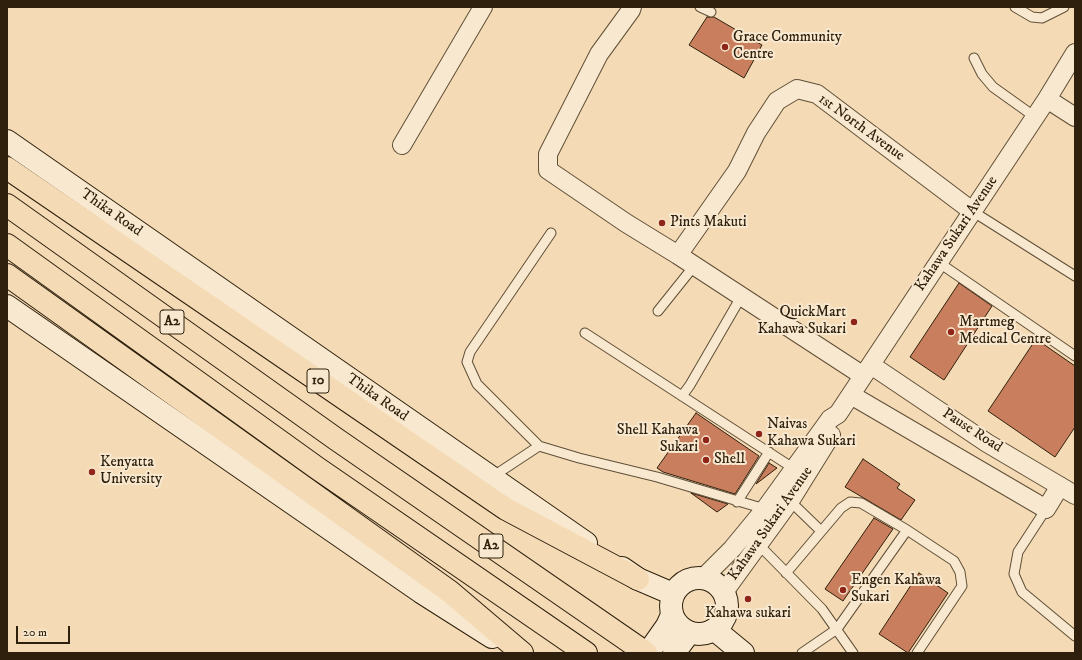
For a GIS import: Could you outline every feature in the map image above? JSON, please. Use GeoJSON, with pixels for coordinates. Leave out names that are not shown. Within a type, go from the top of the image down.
{"type":"FeatureCollection","features":[{"type":"Feature","properties":{"kind":"highway","name":"10"},"geometry":{"type":"LineString","coordinates":[[7,168],[506,509],[638,579]]}},
{"type":"Feature","properties":{"kind":"highway","name":"A2"},"geometry":{"type":"LineString","coordinates":[[7,205],[336,439],[647,653]]}},
{"type":"Feature","properties":{"kind":"highway","name":"A2"},"geometry":{"type":"LineString","coordinates":[[7,245],[317,468],[586,653]]}},
{"type":"Feature","properties":{"kind":"highway"},"geometry":{"type":"LineString","coordinates":[[7,275],[449,591],[522,653]]}},
{"type":"Feature","properties":{"kind":"main road","name":"Thika Road"},"geometry":{"type":"LineString","coordinates":[[7,141],[638,579],[673,594]]}},
{"type":"Feature","properties":{"kind":"main road"},"geometry":{"type":"LineString","coordinates":[[7,306],[421,592],[519,653]]}},
{"type":"Feature","properties":{"kind":"main road"},"geometry":{"type":"LineString","coordinates":[[704,577],[713,581],[724,592],[726,610],[722,622],[715,630],[700,635],[689,633],[682,629],[672,615],[671,607],[673,594],[680,584],[687,579],[704,577]]}},
{"type":"Feature","properties":{"kind":"main road"},"geometry":{"type":"LineString","coordinates":[[647,653],[667,626],[672,615]]}},
{"type":"Feature","properties":{"kind":"main road"},"geometry":{"type":"LineString","coordinates":[[715,630],[743,653]]}},
{"type":"Feature","properties":{"kind":"main road"},"geometry":{"type":"LineString","coordinates":[[674,653],[689,633]]}},
{"type":"Feature","properties":{"kind":"street"},"geometry":{"type":"LineString","coordinates":[[402,145],[483,7]]}},
{"type":"Feature","properties":{"kind":"street","name":"Pause Road"},"geometry":{"type":"LineString","coordinates":[[632,7],[599,54],[548,154],[548,170],[626,224],[678,255],[741,297],[1068,490]]}},
{"type":"Feature","properties":{"kind":"street","name":"Kahawa Sukari Avenue"},"geometry":{"type":"LineString","coordinates":[[704,577],[732,549],[765,509],[793,468],[830,419],[838,414],[1047,99],[1075,53]]}},
{"type":"Feature","properties":{"kind":"street","name":"1st North Avenue"},"geometry":{"type":"LineString","coordinates":[[678,255],[737,171],[756,133],[777,101],[797,89],[817,94],[972,211]]}},
{"type":"Feature","properties":{"kind":"street"},"geometry":{"type":"LineString","coordinates":[[1047,99],[1075,117]]}},
{"type":"Feature","properties":{"kind":"street"},"geometry":{"type":"LineString","coordinates":[[851,395],[1046,509],[1068,490]]}},
{"type":"Feature","properties":{"kind":"street","name":"Kahawa Sukari Avenue"},"geometry":{"type":"LineString","coordinates":[[724,592],[790,501],[839,422],[838,414]]}},
{"type":"Feature","properties":{"kind":"lane"},"geometry":{"type":"LineString","coordinates":[[700,7],[711,12]]}},
{"type":"Feature","properties":{"kind":"lane"},"geometry":{"type":"LineString","coordinates":[[1015,7],[1032,17],[1042,18],[1064,7]]}},
{"type":"Feature","properties":{"kind":"lane"},"geometry":{"type":"LineString","coordinates":[[974,58],[982,74],[993,87],[1035,117]]}},
{"type":"Feature","properties":{"kind":"lane"},"geometry":{"type":"LineString","coordinates":[[972,211],[1075,276]]}},
{"type":"Feature","properties":{"kind":"lane"},"geometry":{"type":"LineString","coordinates":[[551,233],[470,352],[468,362],[477,384],[538,446],[656,477],[765,509]]}},
{"type":"Feature","properties":{"kind":"lane"},"geometry":{"type":"LineString","coordinates":[[938,262],[1075,356]]}},
{"type":"Feature","properties":{"kind":"lane"},"geometry":{"type":"LineString","coordinates":[[658,311],[694,266]]}},
{"type":"Feature","properties":{"kind":"lane"},"geometry":{"type":"LineString","coordinates":[[682,396],[690,385],[741,297]]}},
{"type":"Feature","properties":{"kind":"lane"},"geometry":{"type":"LineString","coordinates":[[585,333],[793,468]]}},
{"type":"Feature","properties":{"kind":"lane"},"geometry":{"type":"LineString","coordinates":[[492,478],[538,446]]}},
{"type":"Feature","properties":{"kind":"lane"},"geometry":{"type":"LineString","coordinates":[[737,502],[769,452]]}},
{"type":"Feature","properties":{"kind":"lane"},"geometry":{"type":"LineString","coordinates":[[790,501],[821,531]]}},
{"type":"Feature","properties":{"kind":"lane"},"geometry":{"type":"LineString","coordinates":[[786,572],[841,508],[850,502],[861,503],[906,530],[954,561],[960,572],[962,586],[917,653]]}},
{"type":"Feature","properties":{"kind":"lane"},"geometry":{"type":"LineString","coordinates":[[1046,509],[1018,552],[1014,574],[1022,592],[1075,636]]}},
{"type":"Feature","properties":{"kind":"lane"},"geometry":{"type":"LineString","coordinates":[[802,653],[837,630],[906,530]]}},
{"type":"Feature","properties":{"kind":"lane"},"geometry":{"type":"LineString","coordinates":[[759,545],[822,608],[852,653]]}},
{"type":"Feature","properties":{"kind":"building","name":"Grace Community Centre"},"geometry":{"type":"Polygon","coordinates":[[[707,17],[714,17],[762,45],[744,78],[689,45],[707,17]]]}},
{"type":"Feature","properties":{"kind":"building","name":"Martmeg Medical Centre"},"geometry":{"type":"Polygon","coordinates":[[[959,283],[992,306],[944,380],[910,357],[959,283]]]}},
{"type":"Feature","properties":{"kind":"building"},"geometry":{"type":"Polygon","coordinates":[[[1036,339],[1075,366],[1075,427],[1055,457],[988,411],[1036,339]]]}},
{"type":"Feature","properties":{"kind":"building","name":"Shell Kahawa Sukari"},"geometry":{"type":"Polygon","coordinates":[[[696,413],[759,456],[735,494],[663,472],[657,468],[696,413]]]}},
{"type":"Feature","properties":{"kind":"building"},"geometry":{"type":"Polygon","coordinates":[[[863,459],[900,484],[897,488],[915,500],[901,520],[845,487],[863,459]]]}},
{"type":"Feature","properties":{"kind":"building"},"geometry":{"type":"Polygon","coordinates":[[[769,463],[777,468],[756,484],[769,463]]]}},
{"type":"Feature","properties":{"kind":"building"},"geometry":{"type":"Polygon","coordinates":[[[691,493],[728,504],[717,512],[691,493]]]}},
{"type":"Feature","properties":{"kind":"building"},"geometry":{"type":"Polygon","coordinates":[[[874,518],[893,529],[843,601],[825,589],[874,518]]]}},
{"type":"Feature","properties":{"kind":"building"},"geometry":{"type":"Polygon","coordinates":[[[919,573],[948,593],[908,653],[879,634],[919,573]]]}},
{"type":"Feature","properties":{"kind":"place","name":"Grace Community Centre"},"geometry":{"type":"Point","coordinates":[725,47]}},
{"type":"Feature","properties":{"kind":"place","name":"Pints Makuti"},"geometry":{"type":"Point","coordinates":[662,223]}},
{"type":"Feature","properties":{"kind":"place","name":"QuickMart Kahawa Sukari"},"geometry":{"type":"Point","coordinates":[854,322]}},
{"type":"Feature","properties":{"kind":"place","name":"Martmeg Medical Centre"},"geometry":{"type":"Point","coordinates":[951,332]}},
{"type":"Feature","properties":{"kind":"place","name":"Naivas Kahawa Sukari"},"geometry":{"type":"Point","coordinates":[759,434]}},
{"type":"Feature","properties":{"kind":"place","name":"Shell Kahawa Sukari"},"geometry":{"type":"Point","coordinates":[706,440]}},
{"type":"Feature","properties":{"kind":"place","name":"Shell"},"geometry":{"type":"Point","coordinates":[706,460]}},
{"type":"Feature","properties":{"kind":"place","name":"Kenyatta University"},"geometry":{"type":"Point","coordinates":[92,472]}},
{"type":"Feature","properties":{"kind":"place","name":"Engen Kahawa Sukari"},"geometry":{"type":"Point","coordinates":[843,590]}},
{"type":"Feature","properties":{"kind":"place","name":"Kahawa sukari"},"geometry":{"type":"Point","coordinates":[748,599]}}]}
